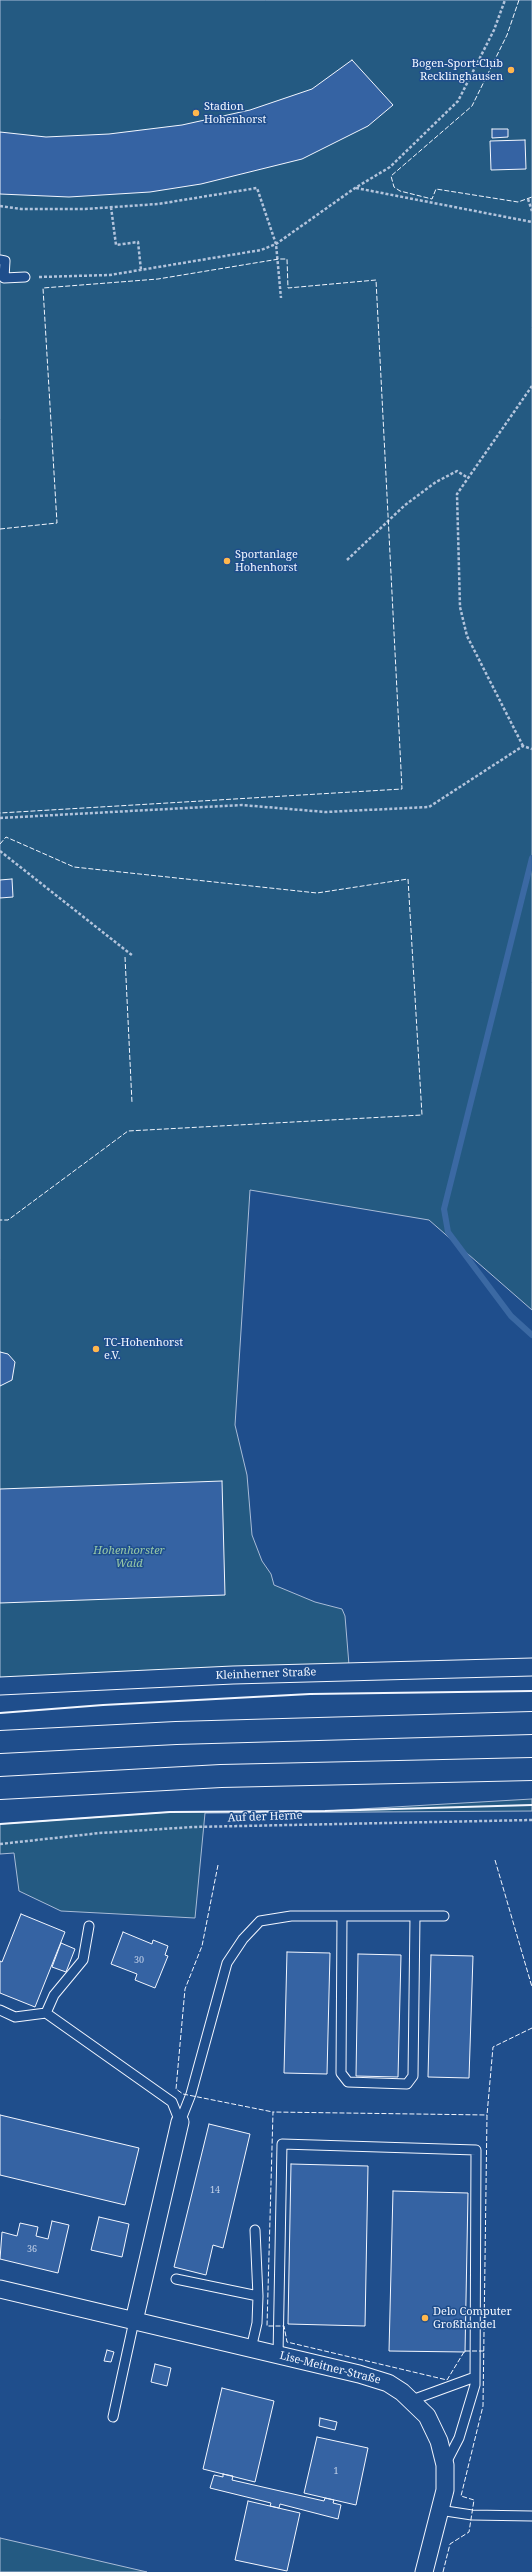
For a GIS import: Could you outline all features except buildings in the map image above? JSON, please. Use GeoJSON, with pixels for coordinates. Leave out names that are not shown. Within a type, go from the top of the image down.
{"type":"FeatureCollection","features":[{"type":"Feature","properties":{"kind":"highway"},"geometry":{"type":"LineString","coordinates":[[0,1742],[184,1732],[532,1723]]}},
{"type":"Feature","properties":{"kind":"highway"},"geometry":{"type":"LineString","coordinates":[[0,1788],[221,1776],[532,1769]]}},
{"type":"Feature","properties":{"kind":"street","name":"Kleinherner Straße"},"geometry":{"type":"LineString","coordinates":[[0,1686],[233,1675],[532,1667]]}},
{"type":"Feature","properties":{"kind":"street"},"geometry":{"type":"LineString","coordinates":[[134,2321],[180,2122]]}},
{"type":"Feature","properties":{"kind":"street","name":"Lise-Meitner-Straße"},"geometry":{"type":"LineString","coordinates":[[0,2289],[278,2355],[388,2383],[412,2400],[427,2416],[439,2441],[445,2465],[445,2490],[424,2572]]}},
{"type":"Feature","properties":{"kind":"lane"},"geometry":{"type":"LineString","coordinates":[[0,260],[5,260],[4,278],[25,277]]}},
{"type":"Feature","properties":{"kind":"lane"},"geometry":{"type":"LineString","coordinates":[[180,2122],[191,2094],[227,1963],[243,1939],[260,1921],[291,1916],[444,1916]]}},
{"type":"Feature","properties":{"kind":"lane"},"geometry":{"type":"LineString","coordinates":[[342,1916],[341,2073],[348,2082],[406,2084],[413,2076],[415,1916]]}},
{"type":"Feature","properties":{"kind":"lane"},"geometry":{"type":"LineString","coordinates":[[46,2013],[54,1995],[83,1960],[89,1926]]}},
{"type":"Feature","properties":{"kind":"lane"},"geometry":{"type":"LineString","coordinates":[[0,2010],[15,2017],[46,2013],[172,2102],[180,2122]]}},
{"type":"Feature","properties":{"kind":"lane"},"geometry":{"type":"LineString","coordinates":[[278,2355],[282,2144],[476,2150],[475,2385],[459,2438],[445,2465]]}},
{"type":"Feature","properties":{"kind":"lane"},"geometry":{"type":"LineString","coordinates":[[251,2349],[257,2323],[258,2296],[255,2230]]}},
{"type":"Feature","properties":{"kind":"lane"},"geometry":{"type":"LineString","coordinates":[[176,2280],[258,2296]]}},
{"type":"Feature","properties":{"kind":"lane"},"geometry":{"type":"LineString","coordinates":[[113,2417],[134,2321]]}},
{"type":"Feature","properties":{"kind":"lane"},"geometry":{"type":"LineString","coordinates":[[412,2400],[475,2378]]}},
{"type":"Feature","properties":{"kind":"lane"},"geometry":{"type":"LineString","coordinates":[[439,2510],[472,2516],[532,2516]]}},
{"type":"Feature","properties":{"kind":"path"},"geometry":{"type":"LineString","coordinates":[[25,277],[110,274],[141,270],[261,250],[276,244],[355,188],[390,167],[458,101],[494,30],[505,0]]}},
{"type":"Feature","properties":{"kind":"path"},"geometry":{"type":"LineString","coordinates":[[0,206],[21,209],[111,207],[158,204],[257,188],[276,244],[281,298]]}},
{"type":"Feature","properties":{"kind":"path"},"geometry":{"type":"LineString","coordinates":[[355,188],[532,222]]}},
{"type":"Feature","properties":{"kind":"path"},"geometry":{"type":"LineString","coordinates":[[528,199],[532,211]]}},
{"type":"Feature","properties":{"kind":"path"},"geometry":{"type":"LineString","coordinates":[[111,207],[116,245],[138,242],[141,270]]}},
{"type":"Feature","properties":{"kind":"path"},"geometry":{"type":"LineString","coordinates":[[532,386],[457,494],[460,607],[467,636],[523,746],[532,749]]}},
{"type":"Feature","properties":{"kind":"path"},"geometry":{"type":"LineString","coordinates":[[347,560],[405,505],[436,482],[457,471],[468,478]]}},
{"type":"Feature","properties":{"kind":"path"},"geometry":{"type":"LineString","coordinates":[[0,818],[242,805],[325,812],[429,807],[523,746]]}},
{"type":"Feature","properties":{"kind":"path"},"geometry":{"type":"LineString","coordinates":[[0,851],[133,956]]}},
{"type":"Feature","properties":{"kind":"path","name":"Auf der Herne"},"geometry":{"type":"LineString","coordinates":[[0,1844],[100,1833],[193,1827],[532,1820]]}},
{"type":"Feature","properties":{"kind":"green space","name":"Sportanlage Hohenhorst"},"geometry":{"type":"Polygon","coordinates":[[[0,0],[532,0],[532,1310],[429,1220],[250,1190],[235,1425],[247,1475],[252,1535],[262,1561],[271,1574],[274,1585],[315,1602],[342,1609],[345,1616],[349,1665],[0,1680],[0,0]]]}},
{"type":"Feature","properties":{"kind":"green space"},"geometry":{"type":"Polygon","coordinates":[[[532,1799],[532,1811],[205,1813],[195,1918],[61,1911],[19,1891],[14,1853],[0,1854],[0,1824],[170,1812],[325,1811],[532,1799]]]}},
{"type":"Feature","properties":{"kind":"green space"},"geometry":{"type":"Polygon","coordinates":[[[0,2538],[147,2572],[0,2572],[0,2538]]]}},
{"type":"Feature","properties":{"kind":"waterway"},"geometry":{"type":"LineString","coordinates":[[532,858],[444,1209],[448,1232],[511,1316],[532,1335]]}},
{"type":"Feature","properties":{"kind":"fence"},"geometry":{"type":"LineString","coordinates":[[519,0],[507,35],[472,106],[391,176],[394,187],[400,191],[432,199],[436,189],[518,202],[532,197]]}},
{"type":"Feature","properties":{"kind":"fence"},"geometry":{"type":"LineString","coordinates":[[0,529],[57,523],[43,288],[158,279],[279,259],[287,259],[288,288],[376,280],[402,789],[0,813]]}},
{"type":"Feature","properties":{"kind":"fence"},"geometry":{"type":"LineString","coordinates":[[0,844],[6,837],[74,867],[317,893],[408,879],[422,1115],[128,1131],[8,1220],[0,1220]]}},
{"type":"Feature","properties":{"kind":"fence"},"geometry":{"type":"LineString","coordinates":[[125,957],[132,1103]]}},
{"type":"Feature","properties":{"kind":"fence"},"geometry":{"type":"LineString","coordinates":[[495,1860],[532,1987]]}},
{"type":"Feature","properties":{"kind":"fence"},"geometry":{"type":"LineString","coordinates":[[218,1865],[202,1946],[185,1989],[176,2089],[183,2094],[273,2112]]}},
{"type":"Feature","properties":{"kind":"fence"},"geometry":{"type":"LineString","coordinates":[[443,2572],[450,2544],[469,2532],[474,2500],[461,2496],[483,2406],[487,2115],[493,2047],[532,2028]]}},
{"type":"Feature","properties":{"kind":"fence"},"geometry":{"type":"LineString","coordinates":[[464,2352],[447,2380],[287,2342],[284,2326],[267,2326],[273,2112],[487,2115]]}},
{"type":"Feature","properties":{"kind":"fence"},"geometry":{"type":"LineString","coordinates":[[465,2351],[484,2351]]}},
{"type":"Feature","properties":{"kind":"wall"},"geometry":{"type":"LineString","coordinates":[[0,1713],[103,1705],[310,1694],[532,1691]]}},
{"type":"Feature","properties":{"kind":"wall"},"geometry":{"type":"LineString","coordinates":[[0,1824],[170,1812],[325,1811],[532,1805]]}},
{"type":"Feature","properties":{"kind":"place","name":"Bogen-Sport-Club Recklinghausen"},"geometry":{"type":"Point","coordinates":[511,70]}},
{"type":"Feature","properties":{"kind":"place","name":"Stadion Hohenhorst"},"geometry":{"type":"Point","coordinates":[196,113]}},
{"type":"Feature","properties":{"kind":"place","name":"Sportanlage Hohenhorst"},"geometry":{"type":"Point","coordinates":[227,561]}},
{"type":"Feature","properties":{"kind":"place","name":"TC-Hohenhorst e.V."},"geometry":{"type":"Point","coordinates":[96,1349]}},
{"type":"Feature","properties":{"kind":"place","name":"Delo Computer Großhandel"},"geometry":{"type":"Point","coordinates":[425,2318]}},
{"type":"Feature","properties":{"kind":"park label","name":"Hohenhorster Wald"},"geometry":{"type":"Point","coordinates":[129,1557]}}]}
